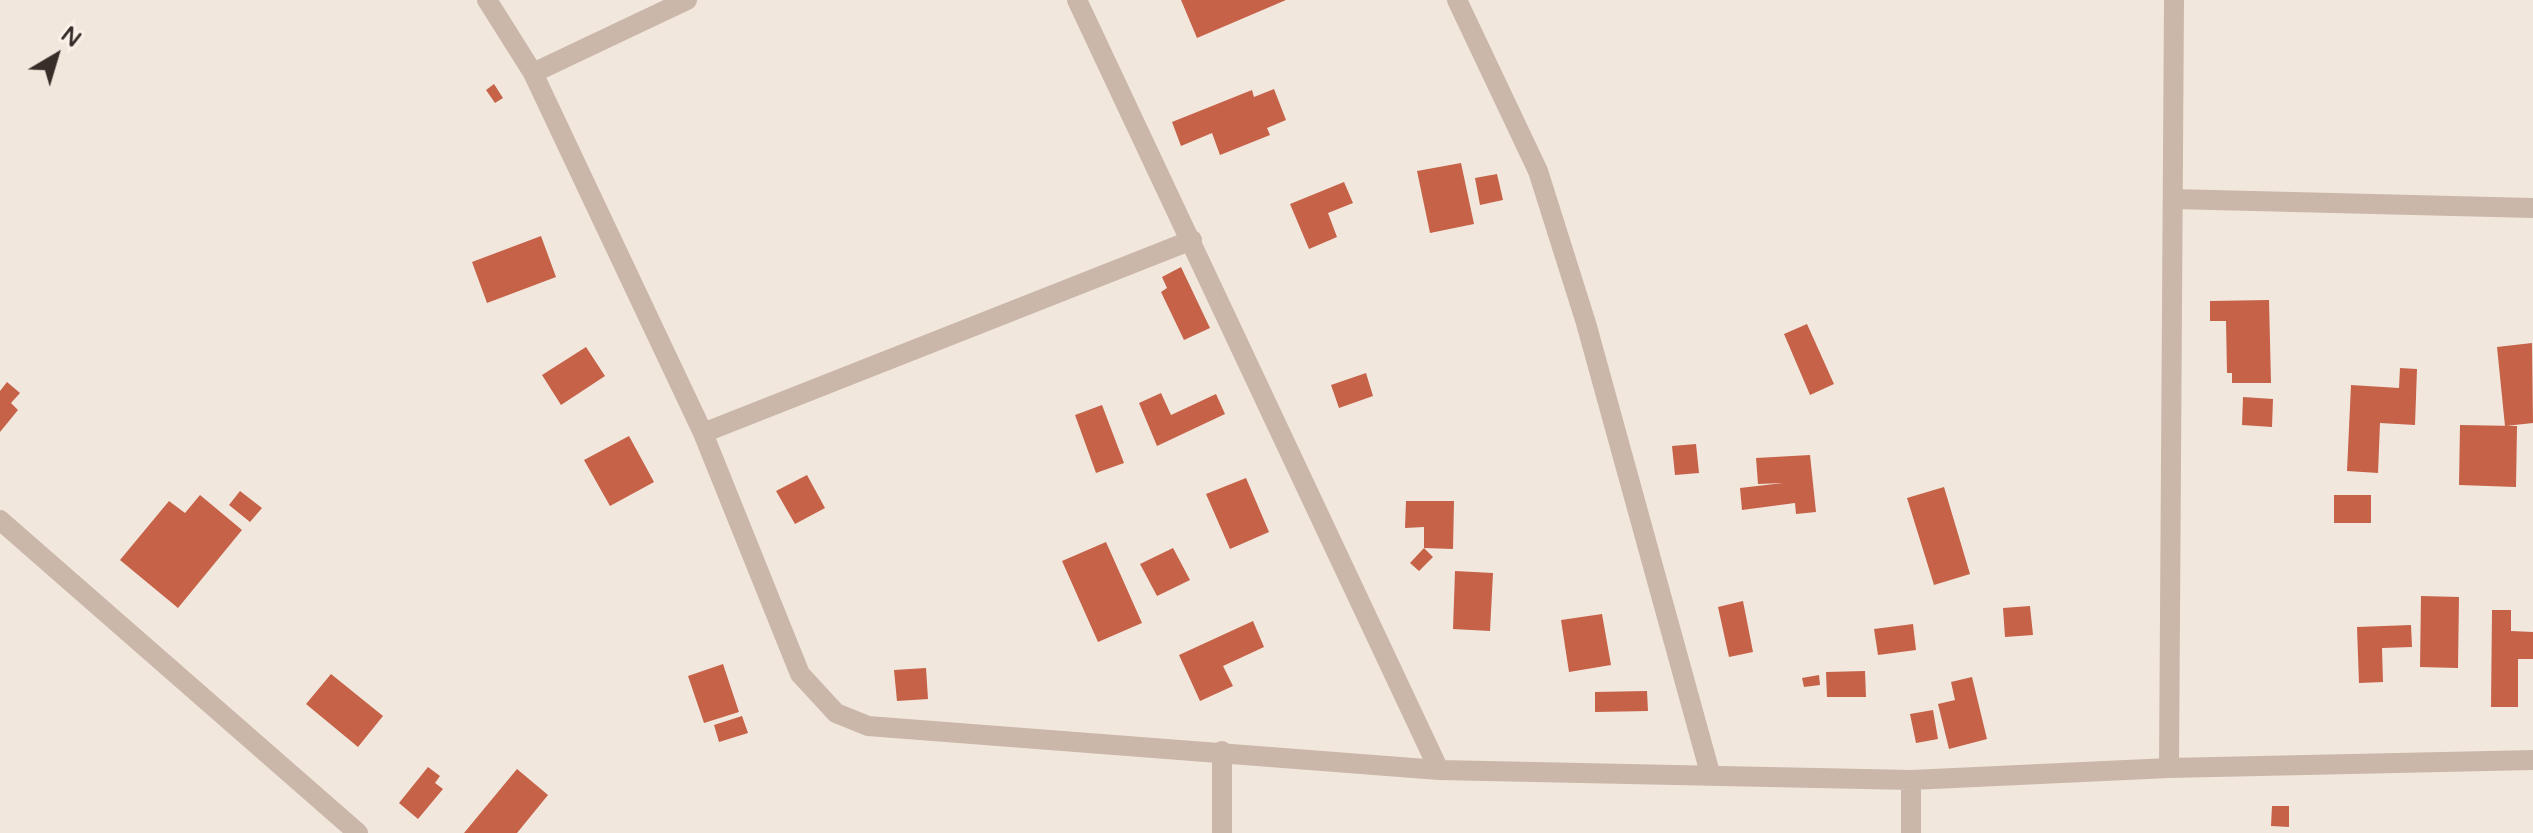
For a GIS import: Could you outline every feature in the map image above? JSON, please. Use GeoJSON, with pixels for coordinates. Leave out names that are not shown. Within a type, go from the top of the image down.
{"type":"FeatureCollection","features":[{"type":"Feature","properties":{"kind":"street"},"geometry":{"type":"LineString","coordinates":[[487,0],[533,73],[703,433],[800,674],[836,713],[868,726],[1439,770],[1710,773],[1911,780],[2169,768],[2533,760]]}},
{"type":"Feature","properties":{"kind":"street"},"geometry":{"type":"LineString","coordinates":[[533,73],[687,0]]}},
{"type":"Feature","properties":{"kind":"street"},"geometry":{"type":"LineString","coordinates":[[1077,0],[1439,770]]}},
{"type":"Feature","properties":{"kind":"street"},"geometry":{"type":"LineString","coordinates":[[1457,0],[1538,171],[1586,323],[1710,773]]}},
{"type":"Feature","properties":{"kind":"street"},"geometry":{"type":"LineString","coordinates":[[2169,768],[2174,0]]}},
{"type":"Feature","properties":{"kind":"street"},"geometry":{"type":"LineString","coordinates":[[2173,199],[2533,208]]}},
{"type":"Feature","properties":{"kind":"street"},"geometry":{"type":"LineString","coordinates":[[703,433],[1192,240]]}},
{"type":"Feature","properties":{"kind":"street"},"geometry":{"type":"LineString","coordinates":[[0,520],[358,833]]}},
{"type":"Feature","properties":{"kind":"street"},"geometry":{"type":"LineString","coordinates":[[1222,751],[1222,833]]}},
{"type":"Feature","properties":{"kind":"street"},"geometry":{"type":"LineString","coordinates":[[1911,780],[1911,833]]}},
{"type":"Feature","properties":{"kind":"building"},"geometry":{"type":"Polygon","coordinates":[[[1181,0],[1286,0],[1197,38],[1181,0]]]}},
{"type":"Feature","properties":{"kind":"building"},"geometry":{"type":"Polygon","coordinates":[[[494,84],[503,98],[495,103],[486,90],[494,84]]]}},
{"type":"Feature","properties":{"kind":"building"},"geometry":{"type":"Polygon","coordinates":[[[1274,89],[1286,120],[1267,128],[1270,135],[1220,155],[1212,133],[1181,146],[1172,122],[1252,90],[1254,97],[1274,89]]]}},
{"type":"Feature","properties":{"kind":"building"},"geometry":{"type":"Polygon","coordinates":[[[1461,163],[1474,224],[1430,233],[1417,171],[1461,163]]]}},
{"type":"Feature","properties":{"kind":"building"},"geometry":{"type":"Polygon","coordinates":[[[1497,174],[1503,200],[1480,205],[1475,178],[1497,174]]]}},
{"type":"Feature","properties":{"kind":"building"},"geometry":{"type":"Polygon","coordinates":[[[1344,182],[1353,203],[1328,213],[1337,237],[1309,249],[1290,204],[1344,182]]]}},
{"type":"Feature","properties":{"kind":"building"},"geometry":{"type":"Polygon","coordinates":[[[541,236],[556,277],[487,303],[472,262],[541,236]]]}},
{"type":"Feature","properties":{"kind":"building"},"geometry":{"type":"Polygon","coordinates":[[[1181,267],[1210,328],[1184,340],[1161,292],[1167,288],[1162,277],[1181,267]]]}},
{"type":"Feature","properties":{"kind":"building"},"geometry":{"type":"Polygon","coordinates":[[[2269,300],[2271,383],[2232,383],[2232,373],[2227,373],[2226,321],[2210,321],[2210,301],[2269,300]]]}},
{"type":"Feature","properties":{"kind":"building"},"geometry":{"type":"Polygon","coordinates":[[[1807,324],[1834,384],[1810,395],[1784,334],[1807,324]]]}},
{"type":"Feature","properties":{"kind":"building"},"geometry":{"type":"Polygon","coordinates":[[[2532,343],[2533,423],[2505,426],[2497,347],[2532,343]]]}},
{"type":"Feature","properties":{"kind":"building"},"geometry":{"type":"Polygon","coordinates":[[[586,347],[605,376],[561,405],[542,375],[586,347]]]}},
{"type":"Feature","properties":{"kind":"building"},"geometry":{"type":"Polygon","coordinates":[[[2400,368],[2417,369],[2415,425],[2380,423],[2378,473],[2347,471],[2351,385],[2399,388],[2400,368]]]}},
{"type":"Feature","properties":{"kind":"building"},"geometry":{"type":"Polygon","coordinates":[[[1366,373],[1373,396],[1339,408],[1331,385],[1366,373]]]}},
{"type":"Feature","properties":{"kind":"building"},"geometry":{"type":"Polygon","coordinates":[[[7,382],[20,393],[11,403],[18,410],[0,432],[0,391],[7,382]]]}},
{"type":"Feature","properties":{"kind":"building"},"geometry":{"type":"Polygon","coordinates":[[[1161,393],[1171,415],[1216,394],[1225,414],[1157,446],[1139,403],[1161,393]]]}},
{"type":"Feature","properties":{"kind":"building"},"geometry":{"type":"Polygon","coordinates":[[[2243,397],[2273,399],[2272,427],[2242,425],[2243,397]]]}},
{"type":"Feature","properties":{"kind":"building"},"geometry":{"type":"Polygon","coordinates":[[[1102,405],[1124,463],[1096,473],[1075,415],[1102,405]]]}},
{"type":"Feature","properties":{"kind":"building"},"geometry":{"type":"Polygon","coordinates":[[[2460,425],[2517,426],[2516,487],[2459,485],[2460,425]]]}},
{"type":"Feature","properties":{"kind":"building"},"geometry":{"type":"Polygon","coordinates":[[[629,436],[654,482],[610,506],[584,460],[629,436]]]}},
{"type":"Feature","properties":{"kind":"building"},"geometry":{"type":"Polygon","coordinates":[[[1696,444],[1699,473],[1675,475],[1672,446],[1696,444]]]}},
{"type":"Feature","properties":{"kind":"building"},"geometry":{"type":"Polygon","coordinates":[[[1810,455],[1816,512],[1796,514],[1795,503],[1742,510],[1740,488],[1783,483],[1758,484],[1756,458],[1810,455]]]}},
{"type":"Feature","properties":{"kind":"building"},"geometry":{"type":"Polygon","coordinates":[[[807,475],[825,508],[795,524],[776,491],[807,475]]]}},
{"type":"Feature","properties":{"kind":"building"},"geometry":{"type":"Polygon","coordinates":[[[1246,478],[1269,532],[1230,549],[1206,494],[1246,478]]]}},
{"type":"Feature","properties":{"kind":"building"},"geometry":{"type":"Polygon","coordinates":[[[1944,487],[1970,574],[1934,585],[1907,498],[1944,487]]]}},
{"type":"Feature","properties":{"kind":"building"},"geometry":{"type":"Polygon","coordinates":[[[240,491],[262,508],[250,522],[229,505],[240,491]]]}},
{"type":"Feature","properties":{"kind":"building"},"geometry":{"type":"Polygon","coordinates":[[[200,495],[242,530],[178,608],[120,560],[169,501],[185,513],[200,495]]]}},
{"type":"Feature","properties":{"kind":"building"},"geometry":{"type":"Polygon","coordinates":[[[2334,495],[2371,495],[2371,523],[2334,523],[2334,495]]]}},
{"type":"Feature","properties":{"kind":"building"},"geometry":{"type":"Polygon","coordinates":[[[1406,501],[1454,501],[1453,549],[1424,548],[1424,527],[1405,528],[1406,501]]]}},
{"type":"Feature","properties":{"kind":"building"},"geometry":{"type":"Polygon","coordinates":[[[1106,542],[1142,623],[1098,642],[1062,561],[1106,542]]]}},
{"type":"Feature","properties":{"kind":"building"},"geometry":{"type":"Polygon","coordinates":[[[1173,548],[1190,580],[1157,596],[1140,564],[1173,548]]]}},
{"type":"Feature","properties":{"kind":"building"},"geometry":{"type":"Polygon","coordinates":[[[1424,548],[1433,557],[1419,571],[1410,563],[1424,548]]]}},
{"type":"Feature","properties":{"kind":"building"},"geometry":{"type":"Polygon","coordinates":[[[1455,571],[1493,573],[1490,631],[1453,629],[1455,571]]]}},
{"type":"Feature","properties":{"kind":"building"},"geometry":{"type":"Polygon","coordinates":[[[2421,596],[2459,597],[2458,668],[2420,667],[2421,596]]]}},
{"type":"Feature","properties":{"kind":"building"},"geometry":{"type":"Polygon","coordinates":[[[1743,601],[1753,652],[1729,657],[1718,607],[1743,601]]]}},
{"type":"Feature","properties":{"kind":"building"},"geometry":{"type":"Polygon","coordinates":[[[2030,606],[2033,635],[2005,637],[2003,608],[2030,606]]]}},
{"type":"Feature","properties":{"kind":"building"},"geometry":{"type":"Polygon","coordinates":[[[2492,610],[2511,610],[2511,631],[2533,632],[2533,659],[2518,659],[2518,707],[2491,707],[2492,610]]]}},
{"type":"Feature","properties":{"kind":"building"},"geometry":{"type":"Polygon","coordinates":[[[1602,614],[1611,665],[1569,672],[1561,620],[1602,614]]]}},
{"type":"Feature","properties":{"kind":"building"},"geometry":{"type":"Polygon","coordinates":[[[1253,621],[1264,647],[1223,666],[1233,686],[1200,701],[1179,655],[1253,621]]]}},
{"type":"Feature","properties":{"kind":"building"},"geometry":{"type":"Polygon","coordinates":[[[1913,624],[1916,650],[1878,655],[1874,629],[1913,624]]]}},
{"type":"Feature","properties":{"kind":"building"},"geometry":{"type":"Polygon","coordinates":[[[2411,625],[2412,647],[2382,648],[2383,682],[2359,683],[2357,627],[2411,625]]]}},
{"type":"Feature","properties":{"kind":"building"},"geometry":{"type":"Polygon","coordinates":[[[723,664],[739,712],[704,723],[688,676],[723,664]]]}},
{"type":"Feature","properties":{"kind":"building"},"geometry":{"type":"Polygon","coordinates":[[[926,668],[928,699],[897,701],[894,670],[926,668]]]}},
{"type":"Feature","properties":{"kind":"building"},"geometry":{"type":"Polygon","coordinates":[[[1865,671],[1866,697],[1827,697],[1826,672],[1865,671]]]}},
{"type":"Feature","properties":{"kind":"building"},"geometry":{"type":"Polygon","coordinates":[[[331,674],[383,716],[358,747],[306,704],[331,674]]]}},
{"type":"Feature","properties":{"kind":"building"},"geometry":{"type":"Polygon","coordinates":[[[1819,675],[1820,685],[1804,687],[1802,678],[1819,675]]]}},
{"type":"Feature","properties":{"kind":"building"},"geometry":{"type":"Polygon","coordinates":[[[1972,677],[1987,739],[1949,749],[1938,704],[1955,700],[1951,682],[1972,677]]]}},
{"type":"Feature","properties":{"kind":"building"},"geometry":{"type":"Polygon","coordinates":[[[1647,691],[1648,711],[1595,712],[1595,692],[1647,691]]]}},
{"type":"Feature","properties":{"kind":"building"},"geometry":{"type":"Polygon","coordinates":[[[1933,710],[1938,739],[1916,743],[1910,714],[1933,710]]]}},
{"type":"Feature","properties":{"kind":"building"},"geometry":{"type":"Polygon","coordinates":[[[742,716],[748,733],[719,742],[714,725],[742,716]]]}},
{"type":"Feature","properties":{"kind":"building"},"geometry":{"type":"Polygon","coordinates":[[[428,767],[440,776],[435,783],[443,789],[418,819],[399,803],[428,767]]]}},
{"type":"Feature","properties":{"kind":"building"},"geometry":{"type":"Polygon","coordinates":[[[517,769],[548,795],[517,833],[464,833],[517,769]]]}},
{"type":"Feature","properties":{"kind":"building"},"geometry":{"type":"Polygon","coordinates":[[[2272,806],[2289,806],[2289,827],[2271,826],[2272,806]]]}}]}
